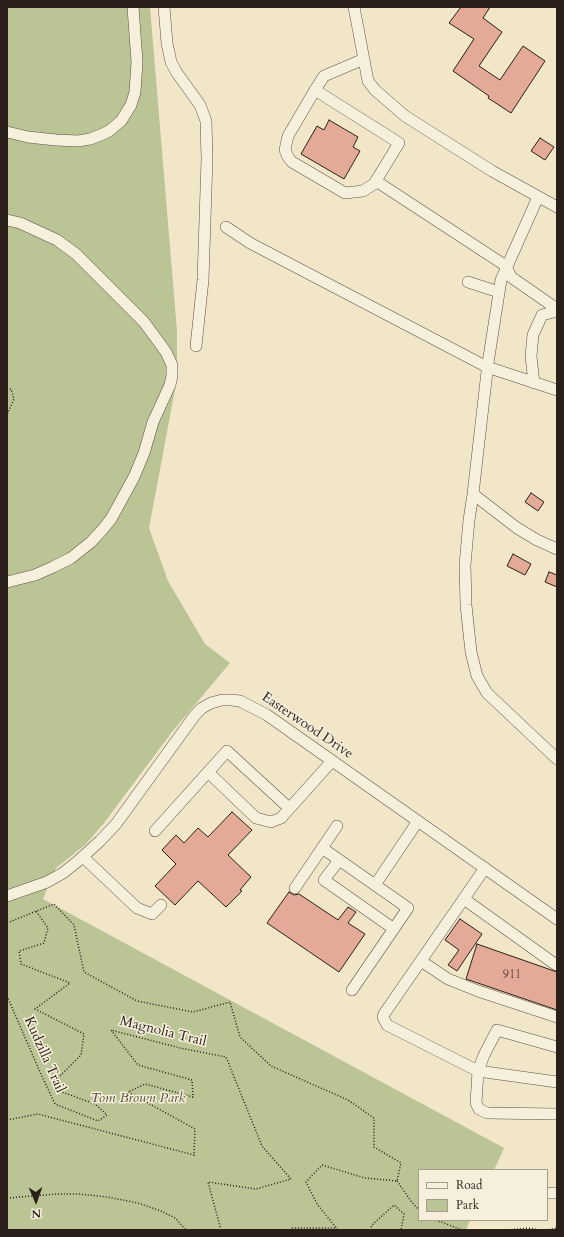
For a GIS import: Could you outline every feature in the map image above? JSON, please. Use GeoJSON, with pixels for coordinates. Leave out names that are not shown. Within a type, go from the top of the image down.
{"type":"FeatureCollection","features":[{"type":"Feature","properties":{"kind":"street"},"geometry":{"type":"LineString","coordinates":[[7,132],[56,140],[90,139],[110,131],[121,121],[131,105],[135,92],[137,62],[132,7]]}},
{"type":"Feature","properties":{"kind":"street"},"geometry":{"type":"LineString","coordinates":[[164,7],[167,43],[171,62],[200,105],[206,121],[207,159],[203,280],[196,346]]}},
{"type":"Feature","properties":{"kind":"street"},"geometry":{"type":"LineString","coordinates":[[354,7],[368,80],[375,90],[405,116],[492,172],[557,207]]}},
{"type":"Feature","properties":{"kind":"street"},"geometry":{"type":"LineString","coordinates":[[315,90],[399,144],[374,184],[363,191],[345,193],[292,162],[285,150],[288,136],[315,90],[324,76],[364,59]]}},
{"type":"Feature","properties":{"kind":"street"},"geometry":{"type":"LineString","coordinates":[[376,181],[506,266],[511,277],[557,310]]}},
{"type":"Feature","properties":{"kind":"street"},"geometry":{"type":"LineString","coordinates":[[538,197],[501,280],[487,367],[473,494],[468,520],[465,565],[466,605],[470,644],[477,676],[487,693],[557,759]]}},
{"type":"Feature","properties":{"kind":"street"},"geometry":{"type":"LineString","coordinates":[[7,220],[20,223],[57,240],[76,254],[144,322],[166,352],[172,365],[172,376],[170,385],[153,422],[144,453],[134,477],[111,519],[103,529],[91,542],[71,558],[35,575],[7,582]]}},
{"type":"Feature","properties":{"kind":"street"},"geometry":{"type":"LineString","coordinates":[[226,227],[250,243],[487,367],[557,390]]}},
{"type":"Feature","properties":{"kind":"street"},"geometry":{"type":"LineString","coordinates":[[468,282],[499,292]]}},
{"type":"Feature","properties":{"kind":"street"},"geometry":{"type":"LineString","coordinates":[[534,382],[531,356],[533,335],[542,316],[557,310]]}},
{"type":"Feature","properties":{"kind":"street"},"geometry":{"type":"LineString","coordinates":[[473,494],[517,528],[537,540],[557,549]]}},
{"type":"Feature","properties":{"kind":"street","name":"Easterwood Drive"},"geometry":{"type":"LineString","coordinates":[[7,896],[47,882],[63,873],[83,856],[116,824],[195,715],[202,708],[211,703],[222,700],[231,700],[240,701],[250,705],[267,715],[557,919]]}},
{"type":"Feature","properties":{"kind":"street"},"geometry":{"type":"LineString","coordinates":[[155,831],[227,751],[289,808]]}},
{"type":"Feature","properties":{"kind":"street"},"geometry":{"type":"LineString","coordinates":[[208,772],[256,818],[272,822],[281,818],[332,761]]}},
{"type":"Feature","properties":{"kind":"street"},"geometry":{"type":"LineString","coordinates":[[375,885],[418,821]]}},
{"type":"Feature","properties":{"kind":"street"},"geometry":{"type":"LineString","coordinates":[[295,888],[337,826]]}},
{"type":"Feature","properties":{"kind":"street"},"geometry":{"type":"LineString","coordinates":[[322,848],[408,908],[352,990]]}},
{"type":"Feature","properties":{"kind":"street"},"geometry":{"type":"LineString","coordinates":[[83,856],[137,908],[152,914],[162,905]]}},
{"type":"Feature","properties":{"kind":"street"},"geometry":{"type":"LineString","coordinates":[[339,860],[324,880],[394,929]]}},
{"type":"Feature","properties":{"kind":"street"},"geometry":{"type":"LineString","coordinates":[[485,868],[384,1014],[383,1018],[387,1025],[478,1071],[557,1082]]}},
{"type":"Feature","properties":{"kind":"street"},"geometry":{"type":"LineString","coordinates":[[464,899],[557,965]]}},
{"type":"Feature","properties":{"kind":"street"},"geometry":{"type":"LineString","coordinates":[[421,961],[448,979],[478,991],[557,1017]]}},
{"type":"Feature","properties":{"kind":"street"},"geometry":{"type":"LineString","coordinates":[[557,1047],[497,1030],[484,1055],[478,1071],[476,1103],[482,1112],[487,1113],[557,1114]]}},
{"type":"Feature","properties":{"kind":"path"},"geometry":{"type":"LineString","coordinates":[[7,390],[11,389],[14,399],[7,415]]}},
{"type":"Feature","properties":{"kind":"path","name":"Magnolia Trail"},"geometry":{"type":"LineString","coordinates":[[7,923],[54,904],[74,925],[84,972],[137,1001],[193,1012],[230,1002],[240,1037],[271,1066],[348,1100],[374,1118],[374,1147],[401,1163],[397,1181]]}},
{"type":"Feature","properties":{"kind":"path","name":"Kudzilla Trail"},"geometry":{"type":"LineString","coordinates":[[7,996],[55,1104],[98,1121],[107,1115],[95,1104],[62,1092],[56,1080],[81,1055],[84,1034],[35,1009],[70,983],[21,964],[19,951],[44,943],[48,928],[36,911]]}},
{"type":"Feature","properties":{"kind":"path","name":"Magnolia Trail"},"geometry":{"type":"LineString","coordinates":[[7,1120],[38,1114],[194,1155],[195,1129],[128,1092],[145,1084],[193,1097],[192,1080],[138,1065],[111,1030],[180,1048],[226,1057],[262,1146],[291,1179],[256,1189],[208,1182],[221,1230]]}},
{"type":"Feature","properties":{"kind":"path"},"geometry":{"type":"LineString","coordinates":[[338,1229],[317,1204],[306,1182],[322,1165],[365,1178],[397,1181],[418,1209]]}},
{"type":"Feature","properties":{"kind":"path"},"geometry":{"type":"LineString","coordinates":[[7,1198],[57,1194],[79,1194],[107,1198],[161,1210],[175,1218],[186,1230]]}},
{"type":"Feature","properties":{"kind":"path"},"geometry":{"type":"LineString","coordinates":[[370,1230],[372,1225],[394,1205],[404,1214],[401,1230]]}},
{"type":"Feature","properties":{"kind":"path"},"geometry":{"type":"LineString","coordinates":[[439,1221],[462,1230]]}},
{"type":"Feature","properties":{"kind":"path"},"geometry":{"type":"LineString","coordinates":[[292,1230],[291,1228],[338,1229]]}},
{"type":"Feature","properties":{"kind":"path"},"geometry":{"type":"LineString","coordinates":[[508,1230],[528,1228],[542,1230]]}},
{"type":"Feature","properties":{"kind":"path"},"geometry":{"type":"LineString","coordinates":[[546,1230],[557,1228]]}},
{"type":"Feature","properties":{"kind":"path"},"geometry":{"type":"LineString","coordinates":[[492,1230],[503,1230]]}},
{"type":"Feature","properties":{"kind":"green space","name":"Tom Brown Park"},"geometry":{"type":"Polygon","coordinates":[[[7,7],[150,7],[177,331],[177,379],[149,528],[168,581],[205,644],[230,663],[172,732],[104,823],[85,845],[56,868],[43,899],[504,1148],[494,1169],[418,1169],[418,1221],[470,1221],[466,1230],[7,1230],[7,7]]]}},
{"type":"Feature","properties":{"kind":"building"},"geometry":{"type":"Polygon","coordinates":[[[461,7],[490,7],[483,18],[502,32],[479,66],[500,80],[523,46],[545,61],[511,113],[488,98],[489,96],[453,71],[474,39],[449,23],[461,7]]]}},
{"type":"Feature","properties":{"kind":"building"},"geometry":{"type":"Polygon","coordinates":[[[329,120],[358,137],[353,147],[360,151],[344,179],[301,154],[317,126],[324,130],[329,120]]]}},
{"type":"Feature","properties":{"kind":"building"},"geometry":{"type":"Polygon","coordinates":[[[540,138],[554,147],[545,160],[531,151],[540,138]]]}},
{"type":"Feature","properties":{"kind":"building"},"geometry":{"type":"Polygon","coordinates":[[[531,493],[544,502],[538,511],[525,502],[531,493]]]}},
{"type":"Feature","properties":{"kind":"building"},"geometry":{"type":"Polygon","coordinates":[[[513,554],[531,564],[525,575],[507,566],[513,554]]]}},
{"type":"Feature","properties":{"kind":"building"},"geometry":{"type":"Polygon","coordinates":[[[549,572],[557,575],[557,587],[545,582],[549,572]]]}},
{"type":"Feature","properties":{"kind":"building"},"geometry":{"type":"Polygon","coordinates":[[[232,812],[252,830],[228,855],[251,877],[240,890],[242,891],[226,907],[198,881],[175,905],[155,886],[176,864],[162,850],[176,835],[184,843],[198,828],[208,837],[232,812]]]}},
{"type":"Feature","properties":{"kind":"building"},"geometry":{"type":"Polygon","coordinates":[[[289,892],[294,895],[299,894],[338,920],[348,907],[356,912],[348,923],[365,934],[339,972],[267,923],[289,892]]]}},
{"type":"Feature","properties":{"kind":"building"},"geometry":{"type":"Polygon","coordinates":[[[460,919],[482,934],[457,971],[448,965],[459,950],[445,940],[460,919]]]}},
{"type":"Feature","properties":{"kind":"building"},"geometry":{"type":"Polygon","coordinates":[[[477,944],[557,972],[557,1010],[466,979],[477,944]]]}}]}
